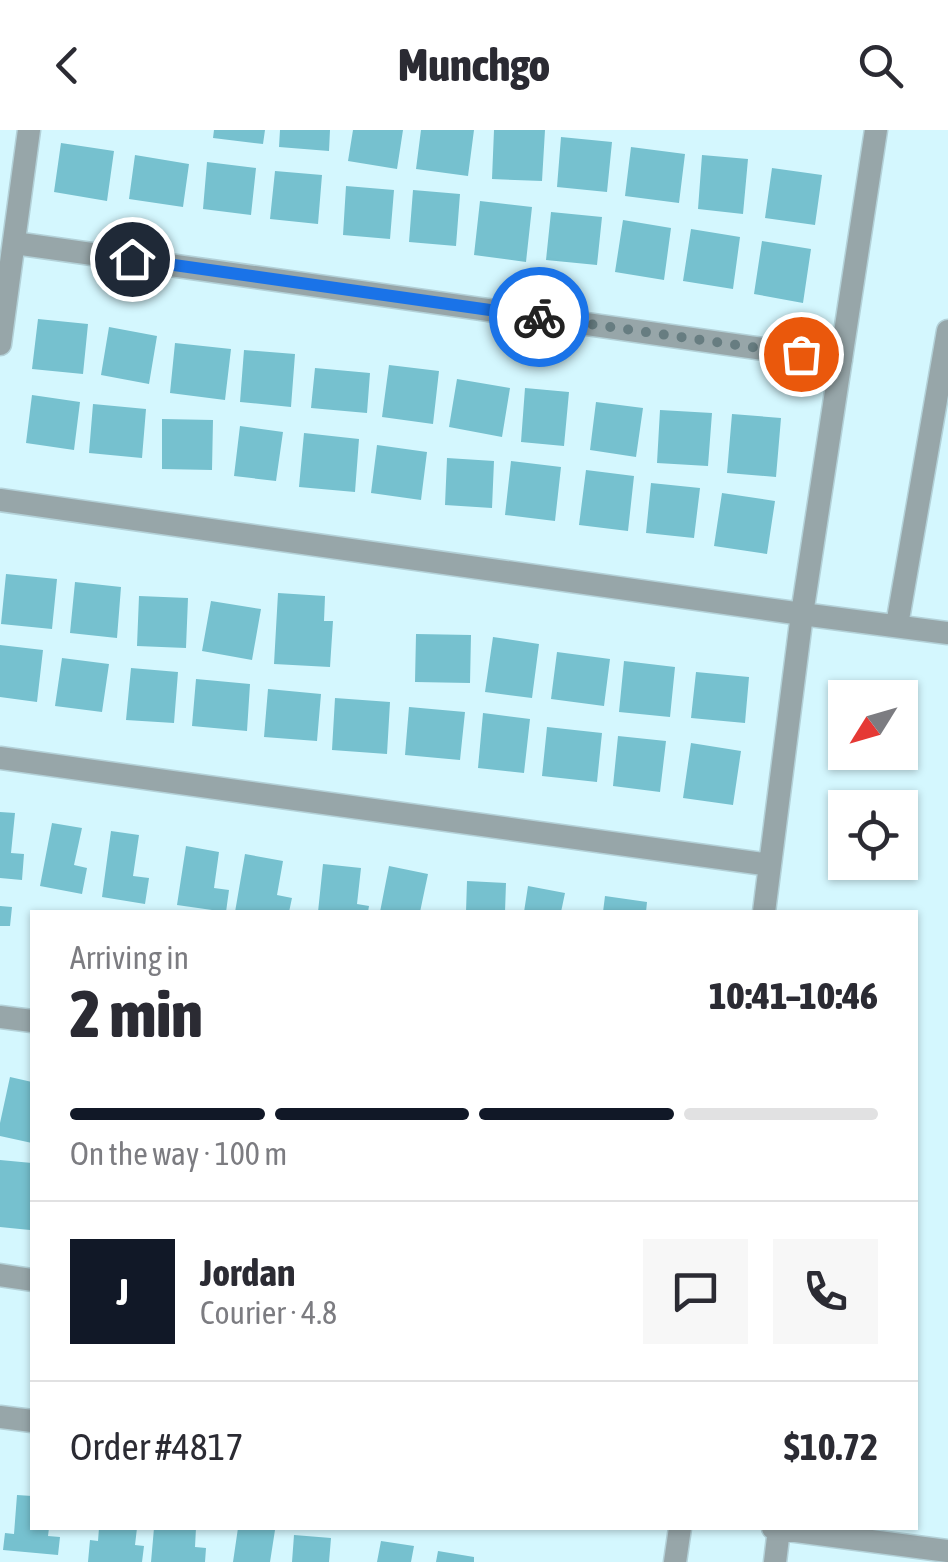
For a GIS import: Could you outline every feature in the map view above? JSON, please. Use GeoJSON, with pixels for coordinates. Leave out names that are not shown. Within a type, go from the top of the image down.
{"type":"FeatureCollection","features":[{"type":"Feature","properties":{"kind":"street"},"geometry":{"type":"LineString","coordinates":[[0,344],[29,130]]}},
{"type":"Feature","properties":{"kind":"street"},"geometry":{"type":"LineString","coordinates":[[764,910],[802,614],[876,130]]}},
{"type":"Feature","properties":{"kind":"street"},"geometry":{"type":"LineString","coordinates":[[14,242],[841,360]]}},
{"type":"Feature","properties":{"kind":"street"},"geometry":{"type":"LineString","coordinates":[[897,625],[945,374],[948,331]]}},
{"type":"Feature","properties":{"kind":"street"},"geometry":{"type":"LineString","coordinates":[[0,500],[948,633]]}},
{"type":"Feature","properties":{"kind":"street"},"geometry":{"type":"LineString","coordinates":[[0,758],[770,865]]}},
{"type":"Feature","properties":{"kind":"street"},"geometry":{"type":"LineString","coordinates":[[0,1017],[30,1021]]}},
{"type":"Feature","properties":{"kind":"street"},"geometry":{"type":"LineString","coordinates":[[0,1275],[30,1280]]}},
{"type":"Feature","properties":{"kind":"street"},"geometry":{"type":"LineString","coordinates":[[0,1417],[30,1421]]}},
{"type":"Feature","properties":{"kind":"street"},"geometry":{"type":"LineString","coordinates":[[676,1562],[680,1530]]}},
{"type":"Feature","properties":{"kind":"street"},"geometry":{"type":"LineString","coordinates":[[775,1562],[776,1530]]}},
{"type":"Feature","properties":{"kind":"street"},"geometry":{"type":"LineString","coordinates":[[791,1530],[948,1551]]}},
{"type":"Feature","properties":{"kind":"building"},"geometry":{"type":"Polygon","coordinates":[[[214,130],[265,130],[263,144],[213,138],[214,130]]]}},
{"type":"Feature","properties":{"kind":"building"},"geometry":{"type":"Polygon","coordinates":[[[280,130],[330,130],[329,151],[279,147],[280,130]]]}},
{"type":"Feature","properties":{"kind":"building"},"geometry":{"type":"Polygon","coordinates":[[[353,130],[403,130],[397,169],[348,161],[353,130]]]}},
{"type":"Feature","properties":{"kind":"building"},"geometry":{"type":"Polygon","coordinates":[[[421,130],[474,130],[468,176],[416,169],[421,130]]]}},
{"type":"Feature","properties":{"kind":"building"},"geometry":{"type":"Polygon","coordinates":[[[494,130],[545,130],[542,181],[492,179],[494,130]]]}},
{"type":"Feature","properties":{"kind":"building"},"geometry":{"type":"Polygon","coordinates":[[[561,137],[612,142],[607,192],[557,187],[561,137]]]}},
{"type":"Feature","properties":{"kind":"building"},"geometry":{"type":"Polygon","coordinates":[[[61,143],[114,151],[107,201],[54,192],[61,143]]]}},
{"type":"Feature","properties":{"kind":"building"},"geometry":{"type":"Polygon","coordinates":[[[631,147],[685,154],[679,203],[625,196],[631,147]]]}},
{"type":"Feature","properties":{"kind":"building"},"geometry":{"type":"Polygon","coordinates":[[[135,155],[189,164],[183,207],[129,199],[135,155]]]}},
{"type":"Feature","properties":{"kind":"building"},"geometry":{"type":"Polygon","coordinates":[[[702,155],[748,159],[743,214],[698,209],[702,155]]]}},
{"type":"Feature","properties":{"kind":"building"},"geometry":{"type":"Polygon","coordinates":[[[207,162],[256,168],[251,215],[203,209],[207,162]]]}},
{"type":"Feature","properties":{"kind":"building"},"geometry":{"type":"Polygon","coordinates":[[[772,168],[822,175],[815,225],[765,218],[772,168]]]}},
{"type":"Feature","properties":{"kind":"building"},"geometry":{"type":"Polygon","coordinates":[[[275,171],[322,175],[318,224],[270,219],[275,171]]]}},
{"type":"Feature","properties":{"kind":"building"},"geometry":{"type":"Polygon","coordinates":[[[346,186],[394,190],[390,239],[343,235],[346,186]]]}},
{"type":"Feature","properties":{"kind":"building"},"geometry":{"type":"Polygon","coordinates":[[[413,190],[460,194],[456,246],[409,242],[413,190]]]}},
{"type":"Feature","properties":{"kind":"building"},"geometry":{"type":"Polygon","coordinates":[[[480,201],[532,207],[526,262],[474,255],[480,201]]]}},
{"type":"Feature","properties":{"kind":"building"},"geometry":{"type":"Polygon","coordinates":[[[551,212],[602,217],[597,265],[546,260],[551,212]]]}},
{"type":"Feature","properties":{"kind":"building"},"geometry":{"type":"Polygon","coordinates":[[[623,220],[671,228],[664,280],[615,272],[623,220]]]}},
{"type":"Feature","properties":{"kind":"building"},"geometry":{"type":"Polygon","coordinates":[[[691,229],[740,237],[733,289],[683,281],[691,229]]]}},
{"type":"Feature","properties":{"kind":"building"},"geometry":{"type":"Polygon","coordinates":[[[762,241],[811,249],[803,303],[754,294],[762,241]]]}},
{"type":"Feature","properties":{"kind":"building"},"geometry":{"type":"Polygon","coordinates":[[[38,319],[88,324],[83,374],[32,369],[38,319]]]}},
{"type":"Feature","properties":{"kind":"building"},"geometry":{"type":"Polygon","coordinates":[[[109,327],[157,336],[149,384],[101,375],[109,327]]]}},
{"type":"Feature","properties":{"kind":"building"},"geometry":{"type":"Polygon","coordinates":[[[175,343],[231,349],[225,400],[170,393],[175,343]]]}},
{"type":"Feature","properties":{"kind":"building"},"geometry":{"type":"Polygon","coordinates":[[[244,350],[295,354],[291,407],[240,402],[244,350]]]}},
{"type":"Feature","properties":{"kind":"building"},"geometry":{"type":"Polygon","coordinates":[[[389,365],[439,371],[433,424],[382,417],[389,365]]]}},
{"type":"Feature","properties":{"kind":"building"},"geometry":{"type":"Polygon","coordinates":[[[315,368],[370,373],[367,413],[311,408],[315,368]]]}},
{"type":"Feature","properties":{"kind":"building"},"geometry":{"type":"Polygon","coordinates":[[[457,379],[510,388],[502,437],[449,427],[457,379]]]}},
{"type":"Feature","properties":{"kind":"building"},"geometry":{"type":"Polygon","coordinates":[[[525,388],[569,392],[564,446],[521,442],[525,388]]]}},
{"type":"Feature","properties":{"kind":"building"},"geometry":{"type":"Polygon","coordinates":[[[32,395],[80,402],[74,450],[26,443],[32,395]]]}},
{"type":"Feature","properties":{"kind":"building"},"geometry":{"type":"Polygon","coordinates":[[[596,402],[643,408],[636,457],[590,450],[596,402]]]}},
{"type":"Feature","properties":{"kind":"building"},"geometry":{"type":"Polygon","coordinates":[[[93,404],[146,409],[142,458],[89,453],[93,404]]]}},
{"type":"Feature","properties":{"kind":"building"},"geometry":{"type":"Polygon","coordinates":[[[660,410],[712,413],[708,466],[657,463],[660,410]]]}},
{"type":"Feature","properties":{"kind":"building"},"geometry":{"type":"Polygon","coordinates":[[[732,414],[781,418],[776,477],[727,473],[732,414]]]}},
{"type":"Feature","properties":{"kind":"building"},"geometry":{"type":"Polygon","coordinates":[[[162,419],[213,420],[212,470],[162,469],[162,419]]]}},
{"type":"Feature","properties":{"kind":"building"},"geometry":{"type":"Polygon","coordinates":[[[240,426],[283,432],[276,481],[234,476],[240,426]]]}},
{"type":"Feature","properties":{"kind":"building"},"geometry":{"type":"Polygon","coordinates":[[[304,433],[359,439],[355,492],[299,487],[304,433]]]}},
{"type":"Feature","properties":{"kind":"building"},"geometry":{"type":"Polygon","coordinates":[[[377,445],[427,452],[421,500],[371,493],[377,445]]]}},
{"type":"Feature","properties":{"kind":"building"},"geometry":{"type":"Polygon","coordinates":[[[447,458],[494,461],[492,508],[445,505],[447,458]]]}},
{"type":"Feature","properties":{"kind":"building"},"geometry":{"type":"Polygon","coordinates":[[[511,461],[561,467],[555,521],[505,515],[511,461]]]}},
{"type":"Feature","properties":{"kind":"building"},"geometry":{"type":"Polygon","coordinates":[[[586,470],[634,476],[628,531],[579,525],[586,470]]]}},
{"type":"Feature","properties":{"kind":"building"},"geometry":{"type":"Polygon","coordinates":[[[651,483],[700,488],[694,538],[646,533],[651,483]]]}},
{"type":"Feature","properties":{"kind":"building"},"geometry":{"type":"Polygon","coordinates":[[[722,493],[775,501],[767,554],[714,546],[722,493]]]}},
{"type":"Feature","properties":{"kind":"building"},"geometry":{"type":"Polygon","coordinates":[[[6,574],[57,579],[52,629],[1,624],[6,574]]]}},
{"type":"Feature","properties":{"kind":"building"},"geometry":{"type":"Polygon","coordinates":[[[75,582],[121,587],[117,638],[70,633],[75,582]]]}},
{"type":"Feature","properties":{"kind":"building"},"geometry":{"type":"Polygon","coordinates":[[[278,593],[325,596],[324,621],[333,621],[330,667],[274,664],[278,593]]]}},
{"type":"Feature","properties":{"kind":"building"},"geometry":{"type":"Polygon","coordinates":[[[139,596],[188,598],[186,648],[137,646],[139,596]]]}},
{"type":"Feature","properties":{"kind":"building"},"geometry":{"type":"Polygon","coordinates":[[[211,601],[261,609],[252,660],[202,651],[211,601]]]}},
{"type":"Feature","properties":{"kind":"building"},"geometry":{"type":"Polygon","coordinates":[[[416,634],[471,635],[470,683],[415,682],[416,634]]]}},
{"type":"Feature","properties":{"kind":"building"},"geometry":{"type":"Polygon","coordinates":[[[493,637],[539,644],[532,698],[485,692],[493,637]]]}},
{"type":"Feature","properties":{"kind":"building"},"geometry":{"type":"Polygon","coordinates":[[[0,645],[43,650],[37,702],[0,697],[0,645]]]}},
{"type":"Feature","properties":{"kind":"building"},"geometry":{"type":"Polygon","coordinates":[[[557,652],[610,659],[604,706],[551,699],[557,652]]]}},
{"type":"Feature","properties":{"kind":"building"},"geometry":{"type":"Polygon","coordinates":[[[62,658],[109,664],[102,712],[55,706],[62,658]]]}},
{"type":"Feature","properties":{"kind":"building"},"geometry":{"type":"Polygon","coordinates":[[[624,661],[675,667],[670,717],[619,712],[624,661]]]}},
{"type":"Feature","properties":{"kind":"building"},"geometry":{"type":"Polygon","coordinates":[[[131,668],[178,672],[174,723],[126,720],[131,668]]]}},
{"type":"Feature","properties":{"kind":"building"},"geometry":{"type":"Polygon","coordinates":[[[696,672],[749,677],[745,723],[691,718],[696,672]]]}},
{"type":"Feature","properties":{"kind":"building"},"geometry":{"type":"Polygon","coordinates":[[[196,679],[250,684],[247,731],[192,726],[196,679]]]}},
{"type":"Feature","properties":{"kind":"building"},"geometry":{"type":"Polygon","coordinates":[[[268,689],[321,694],[317,741],[264,737],[268,689]]]}},
{"type":"Feature","properties":{"kind":"building"},"geometry":{"type":"Polygon","coordinates":[[[335,698],[390,702],[387,754],[332,750],[335,698]]]}},
{"type":"Feature","properties":{"kind":"building"},"geometry":{"type":"Polygon","coordinates":[[[409,707],[465,712],[460,760],[405,755],[409,707]]]}},
{"type":"Feature","properties":{"kind":"building"},"geometry":{"type":"Polygon","coordinates":[[[483,713],[530,719],[524,773],[478,768],[483,713]]]}},
{"type":"Feature","properties":{"kind":"building"},"geometry":{"type":"Polygon","coordinates":[[[547,727],[602,733],[597,782],[542,776],[547,727]]]}},
{"type":"Feature","properties":{"kind":"building"},"geometry":{"type":"Polygon","coordinates":[[[618,736],[666,741],[660,792],[613,786],[618,736]]]}},
{"type":"Feature","properties":{"kind":"building"},"geometry":{"type":"Polygon","coordinates":[[[691,743],[741,751],[733,805],[683,798],[691,743]]]}},
{"type":"Feature","properties":{"kind":"building"},"geometry":{"type":"Polygon","coordinates":[[[0,812],[15,813],[11,853],[24,854],[22,880],[0,878],[0,812]]]}},
{"type":"Feature","properties":{"kind":"building"},"geometry":{"type":"Polygon","coordinates":[[[52,823],[82,828],[74,865],[87,868],[82,894],[40,886],[52,823]]]}},
{"type":"Feature","properties":{"kind":"building"},"geometry":{"type":"Polygon","coordinates":[[[111,831],[139,835],[133,876],[149,878],[145,904],[102,897],[111,831]]]}},
{"type":"Feature","properties":{"kind":"building"},"geometry":{"type":"Polygon","coordinates":[[[186,846],[219,852],[214,888],[229,890],[226,910],[177,905],[186,846]]]}},
{"type":"Feature","properties":{"kind":"building"},"geometry":{"type":"Polygon","coordinates":[[[245,854],[283,861],[277,895],[292,898],[289,910],[235,910],[245,854]]]}},
{"type":"Feature","properties":{"kind":"building"},"geometry":{"type":"Polygon","coordinates":[[[323,864],[361,868],[357,904],[369,906],[368,910],[318,910],[323,864]]]}},
{"type":"Feature","properties":{"kind":"building"},"geometry":{"type":"Polygon","coordinates":[[[389,866],[428,874],[420,910],[380,910],[389,866]]]}},
{"type":"Feature","properties":{"kind":"building"},"geometry":{"type":"Polygon","coordinates":[[[467,881],[506,883],[505,910],[466,910],[467,881]]]}},
{"type":"Feature","properties":{"kind":"building"},"geometry":{"type":"Polygon","coordinates":[[[528,886],[565,893],[561,910],[524,910],[528,886]]]}},
{"type":"Feature","properties":{"kind":"building"},"geometry":{"type":"Polygon","coordinates":[[[605,896],[647,902],[646,910],[603,910],[605,896]]]}},
{"type":"Feature","properties":{"kind":"building"},"geometry":{"type":"Polygon","coordinates":[[[0,906],[12,907],[10,926],[0,926],[0,906]]]}},
{"type":"Feature","properties":{"kind":"building"},"geometry":{"type":"Polygon","coordinates":[[[10,1077],[30,1082],[30,1143],[0,1136],[10,1077]]]}},
{"type":"Feature","properties":{"kind":"building"},"geometry":{"type":"Polygon","coordinates":[[[0,1160],[30,1163],[30,1230],[0,1227],[0,1160]]]}},
{"type":"Feature","properties":{"kind":"building"},"geometry":{"type":"Polygon","coordinates":[[[17,1495],[30,1496],[30,1530],[49,1530],[48,1536],[60,1537],[58,1555],[3,1550],[5,1533],[14,1534],[17,1495]]]}},
{"type":"Feature","properties":{"kind":"building"},"geometry":{"type":"Polygon","coordinates":[[[99,1530],[137,1530],[135,1545],[144,1546],[142,1562],[88,1562],[90,1540],[98,1541],[99,1530]]]}},
{"type":"Feature","properties":{"kind":"building"},"geometry":{"type":"Polygon","coordinates":[[[154,1530],[196,1530],[195,1547],[206,1548],[205,1562],[151,1562],[154,1530]]]}},
{"type":"Feature","properties":{"kind":"building"},"geometry":{"type":"Polygon","coordinates":[[[238,1530],[275,1530],[270,1562],[233,1562],[238,1530]]]}},
{"type":"Feature","properties":{"kind":"building"},"geometry":{"type":"Polygon","coordinates":[[[294,1535],[331,1538],[329,1562],[292,1562],[294,1535]]]}},
{"type":"Feature","properties":{"kind":"building"},"geometry":{"type":"Polygon","coordinates":[[[381,1541],[414,1546],[411,1562],[377,1562],[381,1541]]]}},
{"type":"Feature","properties":{"kind":"building"},"geometry":{"type":"Polygon","coordinates":[[[438,1551],[474,1557],[474,1562],[436,1562],[438,1551]]]}},
{"type":"Feature","properties":{"kind":"way so far"},"geometry":{"type":"LineString","coordinates":[[539,317],[801,354]]}},
{"type":"Feature","properties":{"kind":"route"},"geometry":{"type":"LineString","coordinates":[[132,259],[539,317]]}}]}
